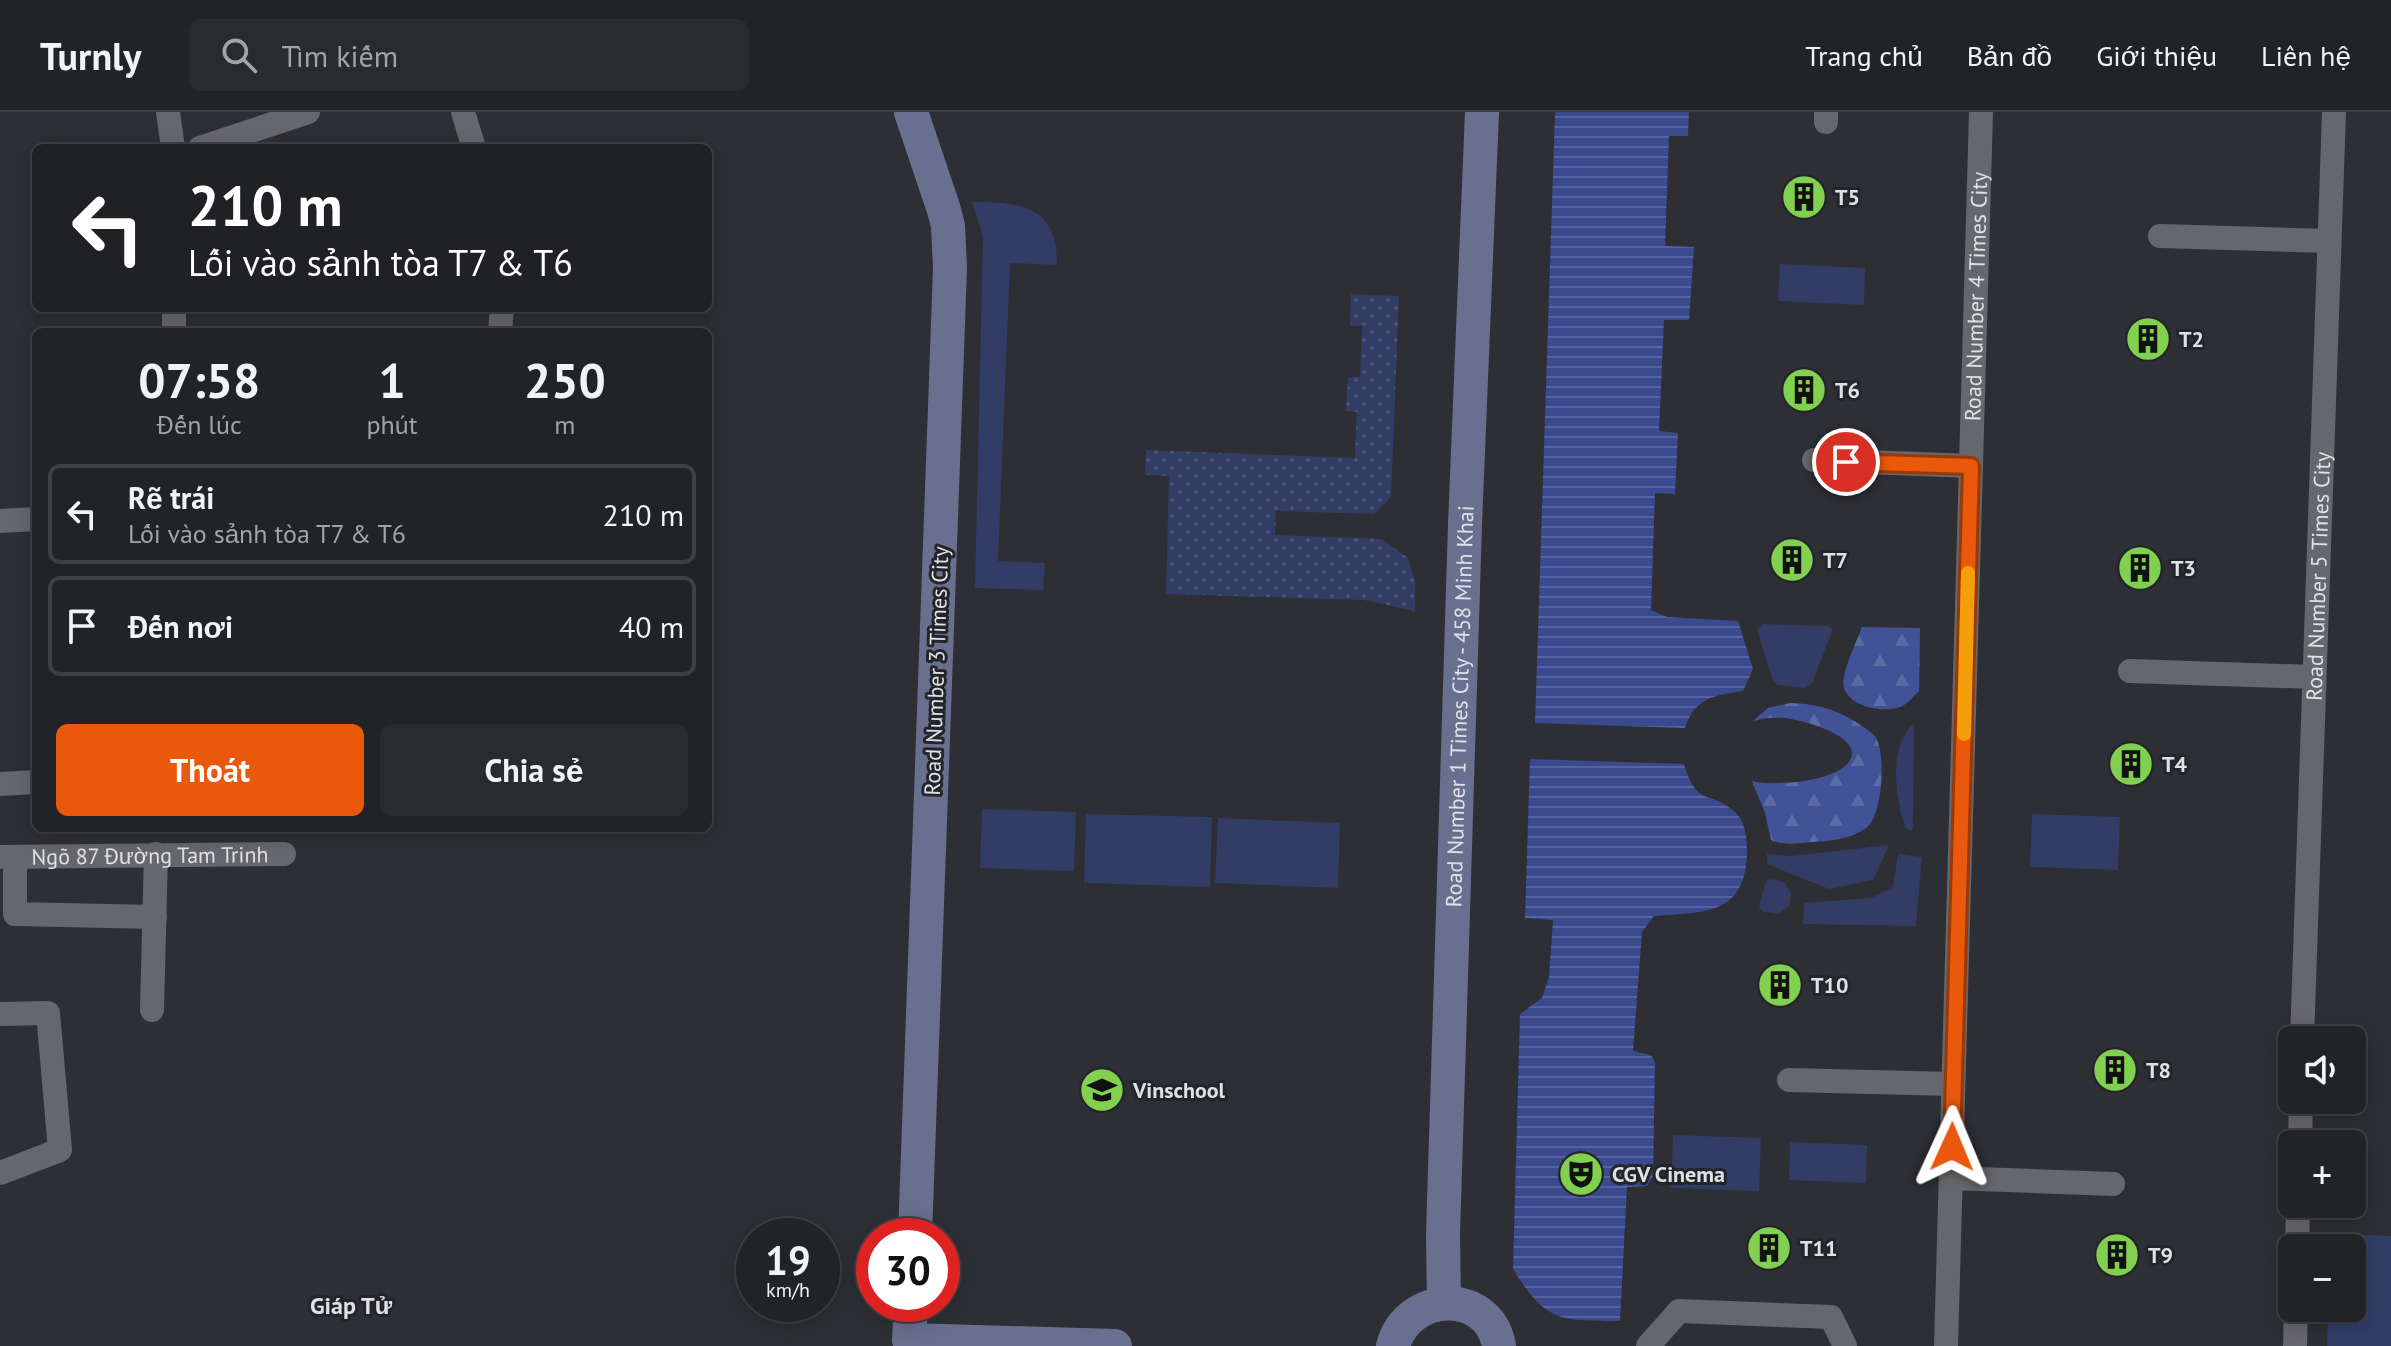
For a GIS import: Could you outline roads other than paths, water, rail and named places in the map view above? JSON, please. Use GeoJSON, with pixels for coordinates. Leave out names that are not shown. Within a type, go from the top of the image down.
{"type":"FeatureCollection","features":[{"type":"Feature","properties":{"kind":"street"},"geometry":{"type":"LineString","coordinates":[[168,112],[172,144]]}},
{"type":"Feature","properties":{"kind":"street"},"geometry":{"type":"LineString","coordinates":[[212,144],[308,112]]}},
{"type":"Feature","properties":{"kind":"street"},"geometry":{"type":"LineString","coordinates":[[463,112],[473,144]]}},
{"type":"Feature","properties":{"kind":"street","name":"Road Number 3 Times City"},"geometry":{"type":"LineString","coordinates":[[911,112],[948,226],[950,268],[916,1218]]}},
{"type":"Feature","properties":{"kind":"street","name":"Road Number 1 Times City - 458 Minh Khai"},"geometry":{"type":"LineString","coordinates":[[1444,1302],[1443,1235],[1465,524],[1482,112]]}},
{"type":"Feature","properties":{"kind":"street","name":"Road Number 4 Times City"},"geometry":{"type":"LineString","coordinates":[[1946,1346],[1981,112]]}},
{"type":"Feature","properties":{"kind":"street","name":"Road Number 5 Times City"},"geometry":{"type":"LineString","coordinates":[[2302,1026],[2334,112]]}},
{"type":"Feature","properties":{"kind":"street"},"geometry":{"type":"LineString","coordinates":[[2160,236],[2329,241]]}},
{"type":"Feature","properties":{"kind":"street"},"geometry":{"type":"LineString","coordinates":[[1814,460],[1971,466]]}},
{"type":"Feature","properties":{"kind":"street"},"geometry":{"type":"LineString","coordinates":[[0,521],[32,519]]}},
{"type":"Feature","properties":{"kind":"street"},"geometry":{"type":"LineString","coordinates":[[2130,671],[2314,677]]}},
{"type":"Feature","properties":{"kind":"street"},"geometry":{"type":"LineString","coordinates":[[0,784],[32,782]]}},
{"type":"Feature","properties":{"kind":"street"},"geometry":{"type":"LineString","coordinates":[[152,1010],[156,854]]}},
{"type":"Feature","properties":{"kind":"street","name":"Ngõ 87 Đường Tam Trinh"},"geometry":{"type":"LineString","coordinates":[[155,917],[15,914],[8,857],[284,854]]}},
{"type":"Feature","properties":{"kind":"street"},"geometry":{"type":"LineString","coordinates":[[0,1014],[48,1013],[60,1150],[0,1173]]}},
{"type":"Feature","properties":{"kind":"street"},"geometry":{"type":"LineString","coordinates":[[1789,1080],[1953,1084]]}},
{"type":"Feature","properties":{"kind":"street"},"geometry":{"type":"LineString","coordinates":[[1951,1178],[2113,1184]]}},
{"type":"Feature","properties":{"kind":"street"},"geometry":{"type":"LineString","coordinates":[[1393,1346],[1396,1334],[1408,1317],[1426,1306],[1444,1302],[1463,1305],[1478,1313],[1490,1325],[1499,1346]]}},
{"type":"Feature","properties":{"kind":"street"},"geometry":{"type":"LineString","coordinates":[[1648,1346],[1679,1311],[1831,1317],[1845,1346]]}},
{"type":"Feature","properties":{"kind":"street"},"geometry":{"type":"LineString","coordinates":[[910,1322],[908,1343],[1115,1346]]}},
{"type":"Feature","properties":{"kind":"street"},"geometry":{"type":"LineString","coordinates":[[2295,1346],[2296,1322]]}},
{"type":"Feature","properties":{"kind":"place","name":"T5"},"geometry":{"type":"Point","coordinates":[1804,197]}},
{"type":"Feature","properties":{"kind":"place","name":"T2"},"geometry":{"type":"Point","coordinates":[2148,339]}},
{"type":"Feature","properties":{"kind":"place","name":"T6"},"geometry":{"type":"Point","coordinates":[1804,390]}},
{"type":"Feature","properties":{"kind":"place","name":"T7"},"geometry":{"type":"Point","coordinates":[1792,560]}},
{"type":"Feature","properties":{"kind":"place","name":"T3"},"geometry":{"type":"Point","coordinates":[2140,568]}},
{"type":"Feature","properties":{"kind":"place","name":"T4"},"geometry":{"type":"Point","coordinates":[2131,764]}},
{"type":"Feature","properties":{"kind":"place","name":"T10"},"geometry":{"type":"Point","coordinates":[1780,985]}},
{"type":"Feature","properties":{"kind":"place","name":"T8"},"geometry":{"type":"Point","coordinates":[2115,1070]}},
{"type":"Feature","properties":{"kind":"place","name":"Vinschool"},"geometry":{"type":"Point","coordinates":[1102,1090]}},
{"type":"Feature","properties":{"kind":"place","name":"CGV Cinema"},"geometry":{"type":"Point","coordinates":[1581,1174]}},
{"type":"Feature","properties":{"kind":"place","name":"T11"},"geometry":{"type":"Point","coordinates":[1769,1248]}},
{"type":"Feature","properties":{"kind":"place","name":"T9"},"geometry":{"type":"Point","coordinates":[2117,1255]}},
{"type":"Feature","properties":{"kind":"district","name":"Giáp Tử"},"geometry":{"type":"Point","coordinates":[351,1305]}}]}
